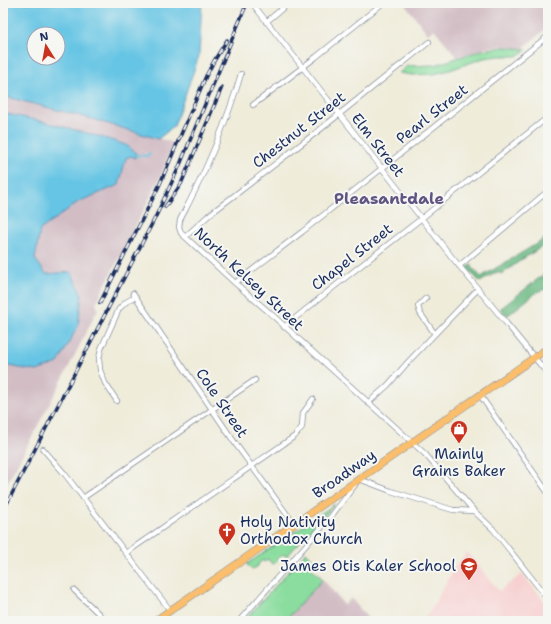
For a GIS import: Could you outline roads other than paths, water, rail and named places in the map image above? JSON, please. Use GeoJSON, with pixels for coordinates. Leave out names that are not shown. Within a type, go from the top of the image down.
{"type":"FeatureCollection","features":[{"type":"Feature","properties":{"kind":"main road","name":"Broadway"},"geometry":{"type":"LineString","coordinates":[[155,621],[548,348]]}},
{"type":"Feature","properties":{"kind":"street","name":"Elm Street"},"geometry":{"type":"LineString","coordinates":[[252,3],[459,266],[533,358],[548,374]]}},
{"type":"Feature","properties":{"kind":"street"},"geometry":{"type":"LineString","coordinates":[[266,22],[289,3]]}},
{"type":"Feature","properties":{"kind":"street"},"geometry":{"type":"LineString","coordinates":[[253,105],[383,3]]}},
{"type":"Feature","properties":{"kind":"street","name":"Pearl Street"},"geometry":{"type":"LineString","coordinates":[[235,283],[302,232],[548,36]]}},
{"type":"Feature","properties":{"kind":"street","name":"Chestnut Street"},"geometry":{"type":"LineString","coordinates":[[185,237],[210,215],[429,42]]}},
{"type":"Feature","properties":{"kind":"street","name":"North Kelsey Street"},"geometry":{"type":"LineString","coordinates":[[241,74],[226,122],[207,168],[180,220],[179,227],[181,233],[425,454],[474,511],[493,529],[548,599]]}},
{"type":"Feature","properties":{"kind":"street","name":"Chapel Street"},"geometry":{"type":"LineString","coordinates":[[284,327],[548,118]]}},
{"type":"Feature","properties":{"kind":"street"},"geometry":{"type":"LineString","coordinates":[[459,266],[548,191]]}},
{"type":"Feature","properties":{"kind":"street"},"geometry":{"type":"LineString","coordinates":[[368,403],[388,385],[478,289]]}},
{"type":"Feature","properties":{"kind":"street","name":"Cole Street"},"geometry":{"type":"LineString","coordinates":[[117,401],[105,383],[100,370],[101,349],[119,309],[134,295],[251,465],[294,524]]}},
{"type":"Feature","properties":{"kind":"street"},"geometry":{"type":"LineString","coordinates":[[426,298],[418,306],[420,313],[435,334]]}},
{"type":"Feature","properties":{"kind":"street"},"geometry":{"type":"LineString","coordinates":[[83,498],[255,380]]}},
{"type":"Feature","properties":{"kind":"street"},"geometry":{"type":"LineString","coordinates":[[480,395],[548,493]]}},
{"type":"Feature","properties":{"kind":"street"},"geometry":{"type":"LineString","coordinates":[[126,553],[297,434],[302,427],[303,413],[313,399]]}},
{"type":"Feature","properties":{"kind":"street"},"geometry":{"type":"LineString","coordinates":[[43,449],[64,473],[170,610]]}},
{"type":"Feature","properties":{"kind":"street"},"geometry":{"type":"LineString","coordinates":[[239,621],[324,524],[359,479],[391,491],[447,508],[461,511],[474,511]]}},
{"type":"Feature","properties":{"kind":"street"},"geometry":{"type":"LineString","coordinates":[[74,590],[99,614],[104,621]]}},
{"type":"Feature","properties":{"kind":"water"},"geometry":{"type":"Polygon","coordinates":[[[3,3],[202,3],[199,56],[174,126],[158,139],[92,119],[3,96],[3,3]]]}},
{"type":"Feature","properties":{"kind":"water"},"geometry":{"type":"Polygon","coordinates":[[[3,113],[98,136],[126,145],[136,153],[135,158],[131,156],[126,158],[119,185],[78,202],[40,230],[35,259],[46,274],[71,272],[82,295],[78,326],[58,363],[37,371],[3,365],[3,113]]]}},
{"type":"Feature","properties":{"kind":"waterway"},"geometry":{"type":"LineString","coordinates":[[134,155],[147,156],[150,153]]}},
{"type":"Feature","properties":{"kind":"railway"},"geometry":{"type":"LineString","coordinates":[[3,511],[155,218],[179,167],[247,3]]}},
{"type":"Feature","properties":{"kind":"railway"},"geometry":{"type":"LineString","coordinates":[[100,303],[159,186],[206,76],[227,40]]}},
{"type":"Feature","properties":{"kind":"railway"},"geometry":{"type":"LineString","coordinates":[[165,207],[181,184],[222,87]]}},
{"type":"Feature","properties":{"kind":"place","name":"Mainly Grains Baker"},"geometry":{"type":"Point","coordinates":[459,444]}},
{"type":"Feature","properties":{"kind":"place","name":"Holy Nativity Orthodox Church"},"geometry":{"type":"Point","coordinates":[227,546]}},
{"type":"Feature","properties":{"kind":"place","name":"James Otis Kaler School"},"geometry":{"type":"Point","coordinates":[469,581]}},
{"type":"Feature","properties":{"kind":"district","name":"Pleasantdale"},"geometry":{"type":"Point","coordinates":[389,198]}}]}
